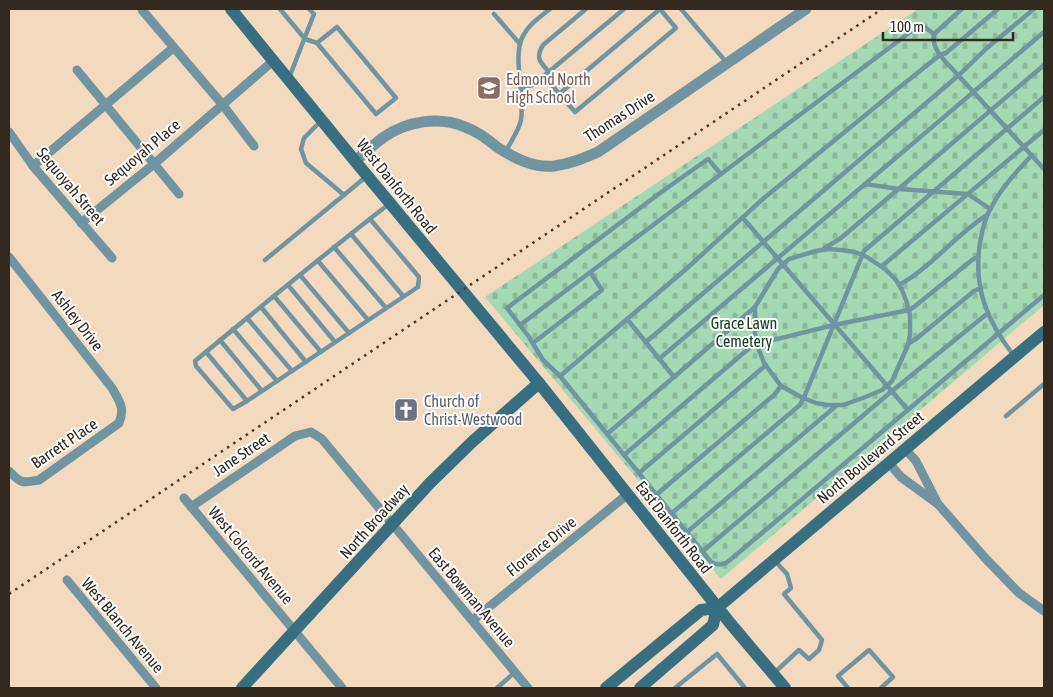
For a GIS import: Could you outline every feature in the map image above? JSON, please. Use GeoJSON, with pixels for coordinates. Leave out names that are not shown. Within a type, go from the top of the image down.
{"type":"FeatureCollection","features":[{"type":"Feature","properties":{"kind":"main road","name":"West Danforth Road"},"geometry":{"type":"LineString","coordinates":[[231,9],[539,383]]}},
{"type":"Feature","properties":{"kind":"main road","name":"North Boulevard Street"},"geometry":{"type":"LineString","coordinates":[[606,688],[701,610],[717,608],[1044,332]]}},
{"type":"Feature","properties":{"kind":"main road","name":"East Danforth Road"},"geometry":{"type":"LineString","coordinates":[[539,383],[717,608],[786,688]]}},
{"type":"Feature","properties":{"kind":"main road","name":"North Broadway"},"geometry":{"type":"LineString","coordinates":[[246,687],[294,631],[430,483],[472,442],[539,383]]}},
{"type":"Feature","properties":{"kind":"main road","name":"North Boulevard Street"},"geometry":{"type":"LineString","coordinates":[[640,688],[713,625],[717,608]]}},
{"type":"Feature","properties":{"kind":"street","name":"Thomas Drive"},"geometry":{"type":"LineString","coordinates":[[355,161],[385,136],[420,122],[437,121],[452,122],[466,127],[518,160],[536,165],[553,166],[573,162],[598,152],[806,9]]}},
{"type":"Feature","properties":{"kind":"street"},"geometry":{"type":"LineString","coordinates":[[142,10],[222,104],[254,146]]}},
{"type":"Feature","properties":{"kind":"street"},"geometry":{"type":"LineString","coordinates":[[34,166],[173,48]]}},
{"type":"Feature","properties":{"kind":"street","name":"Sequoyah Place"},"geometry":{"type":"LineString","coordinates":[[81,223],[154,164],[273,61]]}},
{"type":"Feature","properties":{"kind":"street"},"geometry":{"type":"LineString","coordinates":[[77,70],[179,194]]}},
{"type":"Feature","properties":{"kind":"street","name":"Sequoyah Street"},"geometry":{"type":"LineString","coordinates":[[9,132],[34,166],[112,258]]}},
{"type":"Feature","properties":{"kind":"street","name":"Ashley Drive"},"geometry":{"type":"LineString","coordinates":[[9,256],[112,388],[121,404]]}},
{"type":"Feature","properties":{"kind":"street","name":"Barrett Place"},"geometry":{"type":"LineString","coordinates":[[9,471],[19,482],[40,480],[118,423],[122,415],[121,404]]}},
{"type":"Feature","properties":{"kind":"street","name":"East Bowman Avenue"},"geometry":{"type":"LineString","coordinates":[[311,432],[322,439],[528,688]]}},
{"type":"Feature","properties":{"kind":"street","name":"Jane Street"},"geometry":{"type":"LineString","coordinates":[[191,507],[295,436],[311,432]]}},
{"type":"Feature","properties":{"kind":"street"},"geometry":{"type":"LineString","coordinates":[[906,449],[916,461],[938,504]]}},
{"type":"Feature","properties":{"kind":"street"},"geometry":{"type":"LineString","coordinates":[[889,463],[902,477],[938,504],[986,559],[1019,593],[1044,611]]}},
{"type":"Feature","properties":{"kind":"street","name":"Florence Drive"},"geometry":{"type":"LineString","coordinates":[[473,620],[628,494]]}},
{"type":"Feature","properties":{"kind":"street","name":"West Colcord Avenue"},"geometry":{"type":"LineString","coordinates":[[184,498],[342,688]]}},
{"type":"Feature","properties":{"kind":"street","name":"West Blanch Avenue"},"geometry":{"type":"LineString","coordinates":[[67,580],[156,688]]}},
{"type":"Feature","properties":{"kind":"lane"},"geometry":{"type":"LineString","coordinates":[[280,9],[305,38],[317,42],[376,114],[396,98],[336,27],[317,42]]}},
{"type":"Feature","properties":{"kind":"lane"},"geometry":{"type":"LineString","coordinates":[[288,79],[314,14],[309,9]]}},
{"type":"Feature","properties":{"kind":"lane"},"geometry":{"type":"LineString","coordinates":[[505,152],[521,120],[522,102],[518,51],[520,44],[523,35],[531,25],[550,9]]}},
{"type":"Feature","properties":{"kind":"lane"},"geometry":{"type":"LineString","coordinates":[[560,94],[660,9],[676,28],[575,112],[560,94],[547,74],[539,60],[539,52],[543,46],[586,9]]}},
{"type":"Feature","properties":{"kind":"lane"},"geometry":{"type":"LineString","coordinates":[[521,88],[533,85],[624,9]]}},
{"type":"Feature","properties":{"kind":"lane"},"geometry":{"type":"LineString","coordinates":[[681,9],[727,64]]}},
{"type":"Feature","properties":{"kind":"lane"},"geometry":{"type":"LineString","coordinates":[[962,9],[934,34],[935,46],[940,55],[1024,147],[1043,165]]}},
{"type":"Feature","properties":{"kind":"lane"},"geometry":{"type":"LineString","coordinates":[[560,376],[772,192],[998,9]]}},
{"type":"Feature","properties":{"kind":"lane"},"geometry":{"type":"LineString","coordinates":[[646,342],[1034,9]]}},
{"type":"Feature","properties":{"kind":"lane"},"geometry":{"type":"LineString","coordinates":[[494,14],[520,44]]}},
{"type":"Feature","properties":{"kind":"lane"},"geometry":{"type":"LineString","coordinates":[[520,325],[917,27],[922,26],[934,34]]}},
{"type":"Feature","properties":{"kind":"lane"},"geometry":{"type":"LineString","coordinates":[[659,359],[1044,32]]}},
{"type":"Feature","properties":{"kind":"lane"},"geometry":{"type":"LineString","coordinates":[[822,250],[841,238],[1044,65]]}},
{"type":"Feature","properties":{"kind":"lane"},"geometry":{"type":"LineString","coordinates":[[672,513],[800,405],[864,251],[1044,97]]}},
{"type":"Feature","properties":{"kind":"lane"},"geometry":{"type":"LineString","coordinates":[[322,120],[304,138],[301,149],[306,163],[344,196]]}},
{"type":"Feature","properties":{"kind":"lane"},"geometry":{"type":"LineString","coordinates":[[882,266],[1044,130]]}},
{"type":"Feature","properties":{"kind":"lane"},"geometry":{"type":"LineString","coordinates":[[1014,357],[998,335],[988,312],[980,288],[978,257],[985,222],[990,209],[999,193],[1032,155]]}},
{"type":"Feature","properties":{"kind":"lane"},"geometry":{"type":"LineString","coordinates":[[721,174],[708,158],[507,308],[534,343],[543,360],[560,376],[656,495],[715,564],[726,563],[1044,295]]}},
{"type":"Feature","properties":{"kind":"lane"},"geometry":{"type":"LineString","coordinates":[[265,260],[367,176]]}},
{"type":"Feature","properties":{"kind":"lane"},"geometry":{"type":"LineString","coordinates":[[865,184],[899,189],[968,194],[990,209]]}},
{"type":"Feature","properties":{"kind":"lane"},"geometry":{"type":"LineString","coordinates":[[370,219],[419,277],[418,287],[233,409],[196,366],[195,361],[260,307],[318,261],[351,234],[390,203]]}},
{"type":"Feature","properties":{"kind":"lane"},"geometry":{"type":"LineString","coordinates":[[899,285],[913,276],[988,214]]}},
{"type":"Feature","properties":{"kind":"lane"},"geometry":{"type":"LineString","coordinates":[[744,218],[908,410]]}},
{"type":"Feature","properties":{"kind":"lane"},"geometry":{"type":"LineString","coordinates":[[351,234],[403,296]]}},
{"type":"Feature","properties":{"kind":"lane"},"geometry":{"type":"LineString","coordinates":[[334,248],[386,308]]}},
{"type":"Feature","properties":{"kind":"lane"},"geometry":{"type":"LineString","coordinates":[[607,434],[755,307],[772,279],[789,259],[828,249],[855,252],[868,257],[882,266],[896,280],[902,290],[909,310],[909,342],[895,376],[888,386],[852,402],[836,406],[827,405],[803,398],[781,386],[766,365],[757,344],[755,336],[755,307]]}},
{"type":"Feature","properties":{"kind":"lane"},"geometry":{"type":"LineString","coordinates":[[624,455],[753,345],[834,325],[909,310],[978,257]]}},
{"type":"Feature","properties":{"kind":"lane"},"geometry":{"type":"LineString","coordinates":[[318,261],[368,320]]}},
{"type":"Feature","properties":{"kind":"lane"},"geometry":{"type":"LineString","coordinates":[[534,343],[602,290],[590,272]]}},
{"type":"Feature","properties":{"kind":"lane"},"geometry":{"type":"LineString","coordinates":[[300,275],[350,332]]}},
{"type":"Feature","properties":{"kind":"lane"},"geometry":{"type":"LineString","coordinates":[[288,285],[335,342]]}},
{"type":"Feature","properties":{"kind":"lane"},"geometry":{"type":"LineString","coordinates":[[909,342],[916,339],[980,288]]}},
{"type":"Feature","properties":{"kind":"lane"},"geometry":{"type":"LineString","coordinates":[[274,296],[321,352]]}},
{"type":"Feature","properties":{"kind":"lane"},"geometry":{"type":"LineString","coordinates":[[260,307],[306,362]]}},
{"type":"Feature","properties":{"kind":"lane"},"geometry":{"type":"LineString","coordinates":[[703,551],[988,312]]}},
{"type":"Feature","properties":{"kind":"lane"},"geometry":{"type":"LineString","coordinates":[[247,318],[292,371]]}},
{"type":"Feature","properties":{"kind":"lane"},"geometry":{"type":"LineString","coordinates":[[627,319],[674,377]]}},
{"type":"Feature","properties":{"kind":"lane"},"geometry":{"type":"LineString","coordinates":[[233,329],[277,381]]}},
{"type":"Feature","properties":{"kind":"lane"},"geometry":{"type":"LineString","coordinates":[[220,340],[262,391]]}},
{"type":"Feature","properties":{"kind":"lane"},"geometry":{"type":"LineString","coordinates":[[206,352],[247,401]]}},
{"type":"Feature","properties":{"kind":"lane"},"geometry":{"type":"LineString","coordinates":[[639,473],[766,365]]}},
{"type":"Feature","properties":{"kind":"lane"},"geometry":{"type":"LineString","coordinates":[[1006,416],[1044,384]]}},
{"type":"Feature","properties":{"kind":"lane"},"geometry":{"type":"LineString","coordinates":[[656,495],[781,386]]}},
{"type":"Feature","properties":{"kind":"lane"},"geometry":{"type":"LineString","coordinates":[[687,532],[836,406]]}},
{"type":"Feature","properties":{"kind":"lane"},"geometry":{"type":"LineString","coordinates":[[773,674],[799,650],[808,659],[819,650],[822,640],[784,594],[791,588],[787,574],[774,560]]}},
{"type":"Feature","properties":{"kind":"lane"},"geometry":{"type":"LineString","coordinates":[[848,688],[838,676],[869,650],[893,677],[881,688]]}},
{"type":"Feature","properties":{"kind":"lane"},"geometry":{"type":"LineString","coordinates":[[675,688],[717,654],[745,688]]}},
{"type":"Feature","properties":{"kind":"lane"},"geometry":{"type":"LineString","coordinates":[[497,688],[515,672]]}},
{"type":"Feature","properties":{"kind":"green space","name":"Grace Lawn Cemetery"},"geometry":{"type":"Polygon","coordinates":[[[918,9],[1044,9],[1044,305],[721,579],[485,297],[918,9]]]}},
{"type":"Feature","properties":{"kind":"railway"},"geometry":{"type":"LineString","coordinates":[[9,594],[882,9]]}},
{"type":"Feature","properties":{"kind":"place","name":"Edmond North High School"},"geometry":{"type":"Point","coordinates":[489,88]}},
{"type":"Feature","properties":{"kind":"place","name":"Church of Christ-Westwood"},"geometry":{"type":"Point","coordinates":[406,410]}}]}
